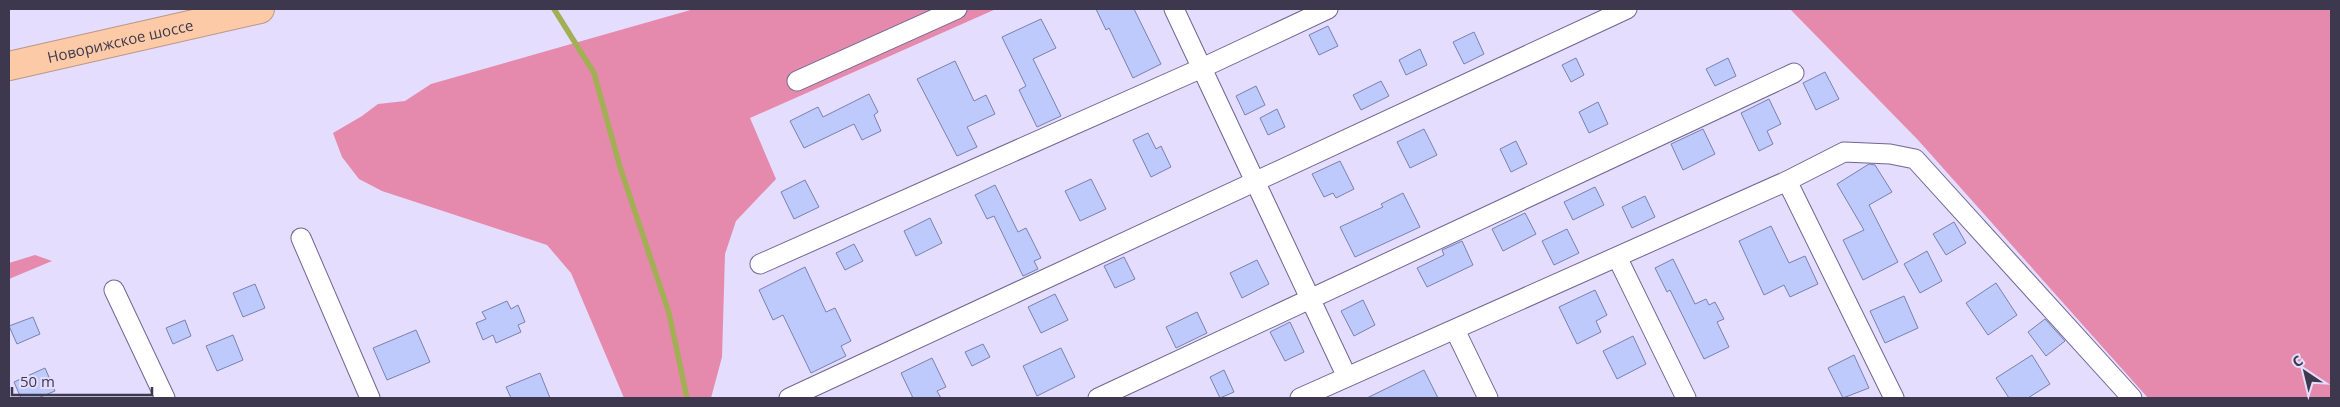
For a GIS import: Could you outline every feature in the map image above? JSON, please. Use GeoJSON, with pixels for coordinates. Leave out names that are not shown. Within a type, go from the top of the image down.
{"type":"FeatureCollection","features":[{"type":"Feature","properties":{"kind":"highway","name":"Новорижское шоссе"},"geometry":{"type":"LineString","coordinates":[[9,66],[260,9]]}},
{"type":"Feature","properties":{"kind":"street"},"geometry":{"type":"LineString","coordinates":[[797,81],[957,9]]}},
{"type":"Feature","properties":{"kind":"street"},"geometry":{"type":"LineString","coordinates":[[1174,9],[1347,377]]}},
{"type":"Feature","properties":{"kind":"street"},"geometry":{"type":"LineString","coordinates":[[760,264],[1202,68],[1328,9]]}},
{"type":"Feature","properties":{"kind":"street"},"geometry":{"type":"LineString","coordinates":[[789,398],[1627,9]]}},
{"type":"Feature","properties":{"kind":"street"},"geometry":{"type":"LineString","coordinates":[[1098,398],[1794,73]]}},
{"type":"Feature","properties":{"kind":"street"},"geometry":{"type":"LineString","coordinates":[[1300,398],[1787,181],[1844,152],[1890,154],[1915,159],[2132,398]]}},
{"type":"Feature","properties":{"kind":"street"},"geometry":{"type":"LineString","coordinates":[[1787,181],[1894,398]]}},
{"type":"Feature","properties":{"kind":"street"},"geometry":{"type":"LineString","coordinates":[[301,238],[370,398]]}},
{"type":"Feature","properties":{"kind":"street"},"geometry":{"type":"LineString","coordinates":[[1617,257],[1686,398]]}},
{"type":"Feature","properties":{"kind":"street"},"geometry":{"type":"LineString","coordinates":[[114,290],[165,398]]}},
{"type":"Feature","properties":{"kind":"street"},"geometry":{"type":"LineString","coordinates":[[1454,330],[1488,398]]}},
{"type":"Feature","properties":{"kind":"shaded area"},"geometry":{"type":"Polygon","coordinates":[[[694,9],[996,9],[750,118],[776,179],[736,221],[725,254],[722,357],[711,398],[624,398],[571,273],[547,245],[382,191],[359,179],[342,157],[333,133],[378,104],[405,101],[431,84],[694,9]]]}},
{"type":"Feature","properties":{"kind":"shaded area"},"geometry":{"type":"Polygon","coordinates":[[[1790,9],[2331,9],[2331,398],[2148,398],[1918,140],[1790,9]]]}},
{"type":"Feature","properties":{"kind":"shaded area"},"geometry":{"type":"Polygon","coordinates":[[[35,255],[52,261],[9,279],[9,263],[35,255]]]}},
{"type":"Feature","properties":{"kind":"building"},"geometry":{"type":"Polygon","coordinates":[[[1096,9],[1134,9],[1161,64],[1133,78],[1109,28],[1106,30],[1096,9]]]}},
{"type":"Feature","properties":{"kind":"building"},"geometry":{"type":"Polygon","coordinates":[[[1041,19],[1056,48],[1033,59],[1061,116],[1037,127],[1019,90],[1026,86],[1002,37],[1041,19]]]}},
{"type":"Feature","properties":{"kind":"building"},"geometry":{"type":"Polygon","coordinates":[[[1328,26],[1338,46],[1319,55],[1309,35],[1328,26]]]}},
{"type":"Feature","properties":{"kind":"building"},"geometry":{"type":"Polygon","coordinates":[[[1474,32],[1484,54],[1464,64],[1453,42],[1474,32]]]}},
{"type":"Feature","properties":{"kind":"building"},"geometry":{"type":"Polygon","coordinates":[[[1420,49],[1427,65],[1406,75],[1399,60],[1420,49]]]}},
{"type":"Feature","properties":{"kind":"building"},"geometry":{"type":"Polygon","coordinates":[[[1576,58],[1584,75],[1571,82],[1562,65],[1576,58]]]}},
{"type":"Feature","properties":{"kind":"building"},"geometry":{"type":"Polygon","coordinates":[[[1728,58],[1736,76],[1715,86],[1706,69],[1728,58]]]}},
{"type":"Feature","properties":{"kind":"building"},"geometry":{"type":"Polygon","coordinates":[[[955,61],[974,101],[986,95],[995,114],[967,127],[977,147],[957,156],[917,79],[955,61]]]}},
{"type":"Feature","properties":{"kind":"building"},"geometry":{"type":"Polygon","coordinates":[[[1825,72],[1839,99],[1816,110],[1803,83],[1825,72]]]}},
{"type":"Feature","properties":{"kind":"building"},"geometry":{"type":"Polygon","coordinates":[[[1381,81],[1389,96],[1361,110],[1353,95],[1381,81]]]}},
{"type":"Feature","properties":{"kind":"building"},"geometry":{"type":"Polygon","coordinates":[[[1256,86],[1265,105],[1245,115],[1236,96],[1256,86]]]}},
{"type":"Feature","properties":{"kind":"building"},"geometry":{"type":"Polygon","coordinates":[[[869,94],[878,112],[874,115],[881,131],[862,140],[854,124],[804,148],[790,121],[818,107],[823,117],[869,94]]]}},
{"type":"Feature","properties":{"kind":"building"},"geometry":{"type":"Polygon","coordinates":[[[1769,99],[1781,124],[1767,131],[1773,144],[1759,151],[1741,113],[1769,99]]]}},
{"type":"Feature","properties":{"kind":"building"},"geometry":{"type":"Polygon","coordinates":[[[1598,102],[1608,124],[1589,133],[1579,112],[1598,102]]]}},
{"type":"Feature","properties":{"kind":"building"},"geometry":{"type":"Polygon","coordinates":[[[1277,109],[1285,127],[1268,135],[1260,118],[1277,109]]]}},
{"type":"Feature","properties":{"kind":"building"},"geometry":{"type":"Polygon","coordinates":[[[1424,129],[1437,155],[1410,168],[1397,142],[1424,129]]]}},
{"type":"Feature","properties":{"kind":"building"},"geometry":{"type":"Polygon","coordinates":[[[1703,129],[1715,154],[1683,170],[1671,144],[1703,129]]]}},
{"type":"Feature","properties":{"kind":"building"},"geometry":{"type":"Polygon","coordinates":[[[1148,133],[1156,149],[1161,146],[1171,167],[1151,177],[1133,140],[1148,133]]]}},
{"type":"Feature","properties":{"kind":"building"},"geometry":{"type":"Polygon","coordinates":[[[1516,141],[1527,164],[1511,172],[1500,149],[1516,141]]]}},
{"type":"Feature","properties":{"kind":"building"},"geometry":{"type":"Polygon","coordinates":[[[1340,161],[1354,189],[1336,198],[1333,193],[1324,197],[1312,174],[1340,161]]]}},
{"type":"Feature","properties":{"kind":"building"},"geometry":{"type":"Polygon","coordinates":[[[1869,164],[1875,165],[1892,192],[1869,205],[1898,262],[1863,280],[1843,240],[1864,230],[1837,184],[1869,164]]]}},
{"type":"Feature","properties":{"kind":"building"},"geometry":{"type":"Polygon","coordinates":[[[1091,179],[1106,209],[1080,221],[1065,191],[1091,179]]]}},
{"type":"Feature","properties":{"kind":"building"},"geometry":{"type":"Polygon","coordinates":[[[805,180],[819,207],[794,219],[781,192],[805,180]]]}},
{"type":"Feature","properties":{"kind":"building"},"geometry":{"type":"Polygon","coordinates":[[[995,185],[1018,232],[1026,228],[1041,258],[1034,261],[1038,269],[1023,276],[994,216],[987,219],[975,195],[995,185]]]}},
{"type":"Feature","properties":{"kind":"building"},"geometry":{"type":"Polygon","coordinates":[[[1595,187],[1604,205],[1573,220],[1564,202],[1595,187]]]}},
{"type":"Feature","properties":{"kind":"building"},"geometry":{"type":"Polygon","coordinates":[[[1403,193],[1420,227],[1355,257],[1340,227],[1383,207],[1381,204],[1403,193]]]}},
{"type":"Feature","properties":{"kind":"building"},"geometry":{"type":"Polygon","coordinates":[[[1645,196],[1655,217],[1632,228],[1622,207],[1645,196]]]}},
{"type":"Feature","properties":{"kind":"building"},"geometry":{"type":"Polygon","coordinates":[[[1525,213],[1536,234],[1503,251],[1492,229],[1525,213]]]}},
{"type":"Feature","properties":{"kind":"building"},"geometry":{"type":"Polygon","coordinates":[[[930,218],[942,243],[916,256],[904,231],[930,218]]]}},
{"type":"Feature","properties":{"kind":"building"},"geometry":{"type":"Polygon","coordinates":[[[1954,222],[1966,243],[1946,255],[1933,234],[1954,222]]]}},
{"type":"Feature","properties":{"kind":"building"},"geometry":{"type":"Polygon","coordinates":[[[1771,226],[1789,263],[1805,256],[1818,284],[1790,297],[1784,285],[1764,295],[1739,241],[1771,226]]]}},
{"type":"Feature","properties":{"kind":"building"},"geometry":{"type":"Polygon","coordinates":[[[1567,229],[1579,253],[1554,265],[1542,241],[1567,229]]]}},
{"type":"Feature","properties":{"kind":"building"},"geometry":{"type":"Polygon","coordinates":[[[1462,241],[1473,265],[1427,287],[1417,268],[1444,255],[1442,250],[1462,241]]]}},
{"type":"Feature","properties":{"kind":"building"},"geometry":{"type":"Polygon","coordinates":[[[854,244],[863,261],[845,270],[836,253],[854,244]]]}},
{"type":"Feature","properties":{"kind":"building"},"geometry":{"type":"Polygon","coordinates":[[[1927,251],[1942,281],[1920,293],[1904,264],[1927,251]]]}},
{"type":"Feature","properties":{"kind":"building"},"geometry":{"type":"Polygon","coordinates":[[[1124,257],[1135,279],[1115,288],[1104,266],[1124,257]]]}},
{"type":"Feature","properties":{"kind":"building"},"geometry":{"type":"Polygon","coordinates":[[[1673,259],[1695,304],[1706,299],[1709,305],[1715,302],[1724,319],[1717,322],[1729,347],[1704,359],[1670,290],[1667,292],[1655,268],[1673,259]]]}},
{"type":"Feature","properties":{"kind":"building"},"geometry":{"type":"Polygon","coordinates":[[[1257,260],[1269,284],[1242,298],[1230,273],[1257,260]]]}},
{"type":"Feature","properties":{"kind":"building"},"geometry":{"type":"Polygon","coordinates":[[[805,267],[826,312],[835,308],[851,341],[841,346],[846,356],[811,373],[783,315],[773,320],[759,290],[805,267]]]}},
{"type":"Feature","properties":{"kind":"building"},"geometry":{"type":"Polygon","coordinates":[[[1996,283],[2017,315],[1988,335],[1966,303],[1996,283]]]}},
{"type":"Feature","properties":{"kind":"building"},"geometry":{"type":"Polygon","coordinates":[[[255,284],[265,308],[243,317],[233,293],[255,284]]]}},
{"type":"Feature","properties":{"kind":"building"},"geometry":{"type":"Polygon","coordinates":[[[1595,290],[1607,315],[1596,321],[1601,332],[1577,344],[1559,307],[1595,290]]]}},
{"type":"Feature","properties":{"kind":"building"},"geometry":{"type":"Polygon","coordinates":[[[1055,294],[1068,320],[1041,333],[1028,307],[1055,294]]]}},
{"type":"Feature","properties":{"kind":"building"},"geometry":{"type":"Polygon","coordinates":[[[1904,296],[1918,328],[1885,343],[1870,311],[1904,296]]]}},
{"type":"Feature","properties":{"kind":"building"},"geometry":{"type":"Polygon","coordinates":[[[1363,300],[1375,325],[1354,336],[1341,311],[1363,300]]]}},
{"type":"Feature","properties":{"kind":"building"},"geometry":{"type":"Polygon","coordinates":[[[507,301],[511,309],[518,305],[525,322],[518,325],[521,332],[496,343],[493,335],[483,340],[476,323],[486,319],[482,312],[507,301]]]}},
{"type":"Feature","properties":{"kind":"building"},"geometry":{"type":"Polygon","coordinates":[[[1197,312],[1207,333],[1176,348],[1166,327],[1197,312]]]}},
{"type":"Feature","properties":{"kind":"building"},"geometry":{"type":"Polygon","coordinates":[[[33,317],[40,334],[17,344],[9,326],[33,317]]]}},
{"type":"Feature","properties":{"kind":"building"},"geometry":{"type":"Polygon","coordinates":[[[2045,319],[2065,341],[2046,356],[2028,332],[2045,319]]]}},
{"type":"Feature","properties":{"kind":"building"},"geometry":{"type":"Polygon","coordinates":[[[185,320],[191,336],[173,344],[166,328],[185,320]]]}},
{"type":"Feature","properties":{"kind":"building"},"geometry":{"type":"Polygon","coordinates":[[[1290,322],[1304,352],[1285,361],[1270,332],[1290,322]]]}},
{"type":"Feature","properties":{"kind":"building"},"geometry":{"type":"Polygon","coordinates":[[[416,330],[430,362],[387,380],[373,348],[416,330]]]}},
{"type":"Feature","properties":{"kind":"building"},"geometry":{"type":"Polygon","coordinates":[[[233,335],[243,360],[217,371],[206,346],[233,335]]]}},
{"type":"Feature","properties":{"kind":"building"},"geometry":{"type":"Polygon","coordinates":[[[1633,336],[1646,364],[1617,379],[1603,351],[1633,336]]]}},
{"type":"Feature","properties":{"kind":"building"},"geometry":{"type":"Polygon","coordinates":[[[983,344],[990,357],[972,366],[965,352],[983,344]]]}},
{"type":"Feature","properties":{"kind":"building"},"geometry":{"type":"Polygon","coordinates":[[[1061,348],[1075,377],[1037,396],[1023,366],[1061,348]]]}},
{"type":"Feature","properties":{"kind":"building"},"geometry":{"type":"Polygon","coordinates":[[[1854,355],[1869,388],[1843,398],[1828,368],[1854,355]]]}},
{"type":"Feature","properties":{"kind":"building"},"geometry":{"type":"Polygon","coordinates":[[[2032,355],[2050,384],[2028,398],[2009,398],[1996,378],[2032,355]]]}},
{"type":"Feature","properties":{"kind":"building"},"geometry":{"type":"Polygon","coordinates":[[[932,358],[946,387],[937,391],[941,398],[913,398],[901,373],[932,358]]]}},
{"type":"Feature","properties":{"kind":"building"},"geometry":{"type":"Polygon","coordinates":[[[45,368],[55,391],[38,398],[21,398],[14,382],[45,368]]]}},
{"type":"Feature","properties":{"kind":"building"},"geometry":{"type":"Polygon","coordinates":[[[1224,370],[1234,392],[1220,398],[1210,377],[1224,370]]]}},
{"type":"Feature","properties":{"kind":"building"},"geometry":{"type":"Polygon","coordinates":[[[1424,370],[1438,398],[1367,398],[1424,370]]]}},
{"type":"Feature","properties":{"kind":"building"},"geometry":{"type":"Polygon","coordinates":[[[540,373],[550,398],[511,398],[506,387],[540,373]]]}},
{"type":"Feature","properties":{"kind":"waterway"},"geometry":{"type":"LineString","coordinates":[[554,9],[594,73],[620,167],[669,313],[687,398]]}}]}
